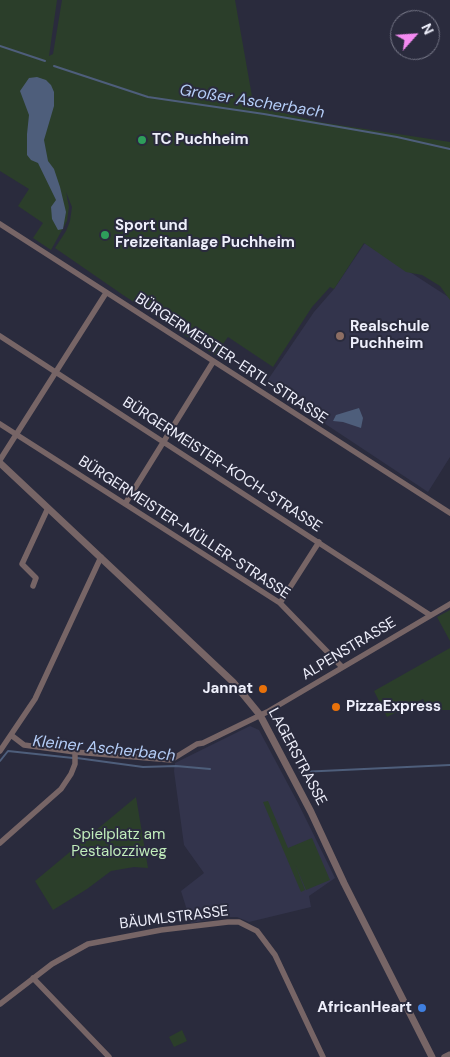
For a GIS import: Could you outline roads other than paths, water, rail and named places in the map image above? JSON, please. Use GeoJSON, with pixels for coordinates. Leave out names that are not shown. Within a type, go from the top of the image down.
{"type":"FeatureCollection","features":[{"type":"Feature","properties":{"kind":"street","name":"BÜRGERMEISTER-ERTL-STRASSE"},"geometry":{"type":"LineString","coordinates":[[0,224],[450,513]]}},
{"type":"Feature","properties":{"kind":"street"},"geometry":{"type":"LineString","coordinates":[[0,461],[106,293]]}},
{"type":"Feature","properties":{"kind":"street","name":"BÜRGERMEISTER-KOCH-STRASSE"},"geometry":{"type":"LineString","coordinates":[[0,336],[430,615]]}},
{"type":"Feature","properties":{"kind":"street"},"geometry":{"type":"LineString","coordinates":[[125,504],[213,362]]}},
{"type":"Feature","properties":{"kind":"street","name":"BÜRGERMEISTER-MÜLLER-STRASSE"},"geometry":{"type":"LineString","coordinates":[[0,424],[280,603],[342,667]]}},
{"type":"Feature","properties":{"kind":"street","name":"LAGERSTRASSE"},"geometry":{"type":"LineString","coordinates":[[0,461],[236,685],[260,715],[312,812],[344,883],[432,1057]]}},
{"type":"Feature","properties":{"kind":"street"},"geometry":{"type":"LineString","coordinates":[[33,586],[36,578],[22,564],[48,508]]}},
{"type":"Feature","properties":{"kind":"street"},"geometry":{"type":"LineString","coordinates":[[280,603],[319,542]]}},
{"type":"Feature","properties":{"kind":"street"},"geometry":{"type":"LineString","coordinates":[[0,751],[35,699],[101,557]]}},
{"type":"Feature","properties":{"kind":"street","name":"ALPENSTRASSE"},"geometry":{"type":"LineString","coordinates":[[11,735],[24,745],[75,754],[171,760],[197,744],[203,743],[260,715],[450,604]]}},
{"type":"Feature","properties":{"kind":"street"},"geometry":{"type":"LineString","coordinates":[[0,844],[61,789],[75,764],[75,754]]}},
{"type":"Feature","properties":{"kind":"street","name":"BÄUMLSTRASSE"},"geometry":{"type":"LineString","coordinates":[[0,1004],[70,952],[88,944],[161,930],[239,922],[257,931],[275,956],[323,1057]]}},
{"type":"Feature","properties":{"kind":"street"},"geometry":{"type":"LineString","coordinates":[[33,978],[109,1057]]}},
{"type":"Feature","properties":{"kind":"street"},"geometry":{"type":"LineString","coordinates":[[444,1057],[450,1054]]}},
{"type":"Feature","properties":{"kind":"waterway","name":"Großer Ascherbach"},"geometry":{"type":"LineString","coordinates":[[0,46],[45,61]]}},
{"type":"Feature","properties":{"kind":"waterway","name":"Großer Ascherbach"},"geometry":{"type":"LineString","coordinates":[[54,66],[148,97],[264,114],[397,137],[450,149]]}},
{"type":"Feature","properties":{"kind":"waterway","name":"Kleiner Ascherbach"},"geometry":{"type":"LineString","coordinates":[[0,761],[8,751],[73,758]]}},
{"type":"Feature","properties":{"kind":"waterway","name":"Kleiner Ascherbach"},"geometry":{"type":"LineString","coordinates":[[77,758],[143,767],[176,766],[210,769]]}},
{"type":"Feature","properties":{"kind":"waterway","name":"Kleiner Ascherbach"},"geometry":{"type":"LineString","coordinates":[[300,772],[450,765]]}},
{"type":"Feature","properties":{"kind":"place","name":"TC Puchheim"},"geometry":{"type":"Point","coordinates":[142,140]}},
{"type":"Feature","properties":{"kind":"place","name":"Sport und Freizeitanlage Puchheim"},"geometry":{"type":"Point","coordinates":[105,235]}},
{"type":"Feature","properties":{"kind":"place","name":"Realschule Puchheim"},"geometry":{"type":"Point","coordinates":[340,336]}},
{"type":"Feature","properties":{"kind":"place","name":"Jannat"},"geometry":{"type":"Point","coordinates":[263,689]}},
{"type":"Feature","properties":{"kind":"place","name":"PizzaExpress"},"geometry":{"type":"Point","coordinates":[336,707]}},
{"type":"Feature","properties":{"kind":"place","name":"AfricanHeart"},"geometry":{"type":"Point","coordinates":[422,1008]}},
{"type":"Feature","properties":{"kind":"park label","name":"Spielplatz am Pestalozziweg"},"geometry":{"type":"Point","coordinates":[119,844]}}]}
